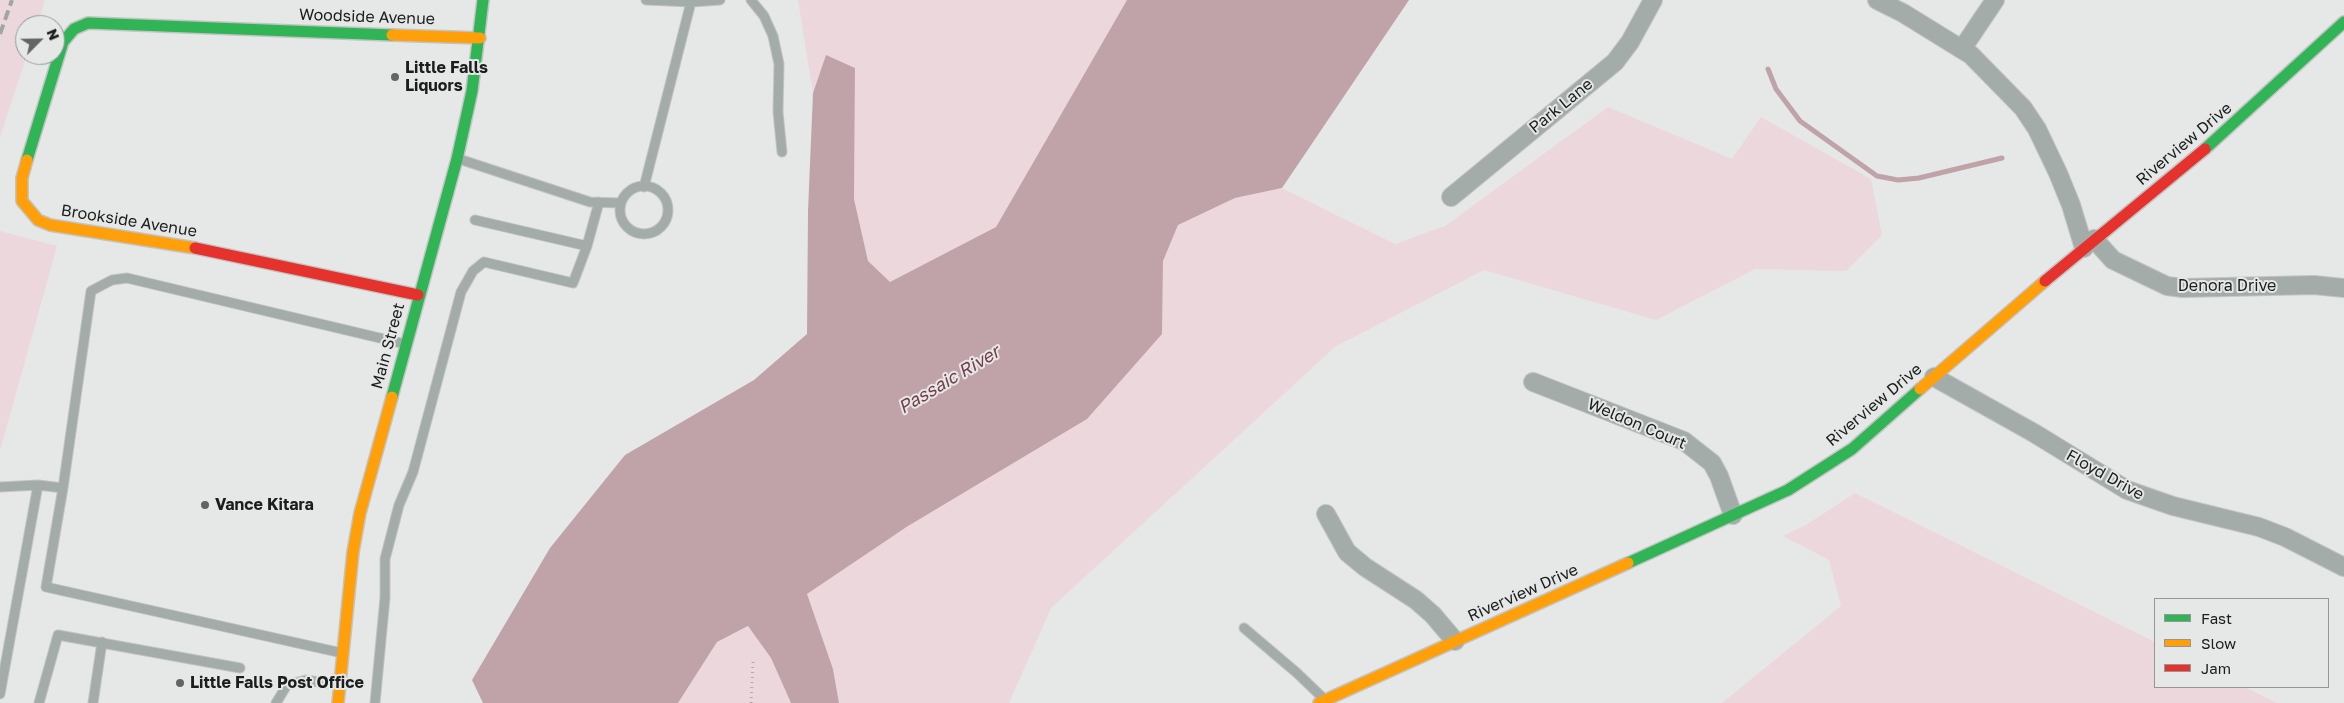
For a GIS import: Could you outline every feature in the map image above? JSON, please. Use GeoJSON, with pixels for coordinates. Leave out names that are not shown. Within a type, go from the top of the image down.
{"type":"FeatureCollection","features":[{"type":"Feature","properties":{"kind":"main road","name":"Main Street"},"geometry":{"type":"LineString","coordinates":[[338,703],[353,552],[360,513],[456,159],[472,91],[480,38],[483,0]]}},
{"type":"Feature","properties":{"kind":"main road","name":"Woodside Avenue"},"geometry":{"type":"LineString","coordinates":[[74,29],[88,22],[97,22],[480,38]]}},
{"type":"Feature","properties":{"kind":"main road","name":"Riverview Drive"},"geometry":{"type":"LineString","coordinates":[[1322,702],[1788,490],[1852,449],[2089,244],[2210,145],[2317,49],[2344,22]]}},
{"type":"Feature","properties":{"kind":"main road","name":"Brookside Avenue"},"geometry":{"type":"LineString","coordinates":[[74,29],[61,49],[22,178],[22,201],[38,220],[65,228],[211,251],[418,296]]}},
{"type":"Feature","properties":{"kind":"street","name":"Park Lane"},"geometry":{"type":"LineString","coordinates":[[1452,197],[1615,62],[1630,42],[1653,0]]}},
{"type":"Feature","properties":{"kind":"street"},"geometry":{"type":"LineString","coordinates":[[1877,0],[1962,49],[1989,71],[2023,108],[2037,129],[2089,244]]}},
{"type":"Feature","properties":{"kind":"street"},"geometry":{"type":"LineString","coordinates":[[1962,49],[1995,0]]}},
{"type":"Feature","properties":{"kind":"street","name":"Denora Drive"},"geometry":{"type":"LineString","coordinates":[[2089,244],[2113,260],[2167,286],[2183,288],[2314,285],[2344,288]]}},
{"type":"Feature","properties":{"kind":"street","name":"Floyd Drive"},"geometry":{"type":"LineString","coordinates":[[1934,377],[2034,433],[2127,490],[2173,506],[2259,527],[2285,537],[2344,567]]}},
{"type":"Feature","properties":{"kind":"street","name":"Weldon Court"},"geometry":{"type":"LineString","coordinates":[[1533,382],[1684,441],[1712,464],[1719,476],[1734,515]]}},
{"type":"Feature","properties":{"kind":"street"},"geometry":{"type":"LineString","coordinates":[[1326,514],[1347,552],[1365,567],[1416,600],[1433,615],[1455,641]]}},
{"type":"Feature","properties":{"kind":"lane"},"geometry":{"type":"LineString","coordinates":[[646,0],[691,2],[720,0]]}},
{"type":"Feature","properties":{"kind":"lane"},"geometry":{"type":"LineString","coordinates":[[751,0],[764,16],[773,36],[779,64],[778,112],[782,152]]}},
{"type":"Feature","properties":{"kind":"lane"},"geometry":{"type":"LineString","coordinates":[[644,187],[691,2]]}},
{"type":"Feature","properties":{"kind":"lane"},"geometry":{"type":"LineString","coordinates":[[456,159],[590,202],[621,203]]}},
{"type":"Feature","properties":{"kind":"lane"},"geometry":{"type":"LineString","coordinates":[[644,187],[658,191],[667,204],[666,219],[656,231],[640,234],[626,226],[622,219],[621,203],[630,191],[644,187]]}},
{"type":"Feature","properties":{"kind":"lane"},"geometry":{"type":"LineString","coordinates":[[375,703],[385,598],[385,559],[399,505],[413,472],[461,292],[473,271],[484,262],[573,283],[587,246],[599,202]]}},
{"type":"Feature","properties":{"kind":"lane"},"geometry":{"type":"LineString","coordinates":[[475,220],[587,246]]}},
{"type":"Feature","properties":{"kind":"lane"},"geometry":{"type":"LineString","coordinates":[[344,653],[46,587],[63,488],[91,291],[112,280],[127,278],[405,344]]}},
{"type":"Feature","properties":{"kind":"lane"},"geometry":{"type":"LineString","coordinates":[[0,487],[38,485],[63,488]]}},
{"type":"Feature","properties":{"kind":"lane"},"geometry":{"type":"LineString","coordinates":[[0,694],[38,485]]}},
{"type":"Feature","properties":{"kind":"lane"},"geometry":{"type":"LineString","coordinates":[[1244,628],[1298,673],[1322,702]]}},
{"type":"Feature","properties":{"kind":"lane"},"geometry":{"type":"LineString","coordinates":[[39,703],[58,635],[240,668]]}},
{"type":"Feature","properties":{"kind":"lane"},"geometry":{"type":"LineString","coordinates":[[92,703],[102,642]]}},
{"type":"Feature","properties":{"kind":"lane"},"geometry":{"type":"LineString","coordinates":[[276,703],[287,685],[306,680],[340,685]]}},
{"type":"Feature","properties":{"kind":"path"},"geometry":{"type":"LineString","coordinates":[[751,703],[753,662]]}},
{"type":"Feature","properties":{"kind":"shaded area"},"geometry":{"type":"Polygon","coordinates":[[[0,0],[45,0],[40,15],[15,15],[15,65],[24,65],[0,137],[0,0]]]}},
{"type":"Feature","properties":{"kind":"shaded area"},"geometry":{"type":"Polygon","coordinates":[[[798,0],[1127,0],[996,227],[890,283],[868,261],[854,199],[855,68],[826,56],[813,93],[798,0]]]}},
{"type":"Feature","properties":{"kind":"shaded area"},"geometry":{"type":"Polygon","coordinates":[[[1608,107],[1732,159],[1761,117],[1871,179],[1882,235],[1846,271],[1755,269],[1656,320],[1484,270],[1336,346],[1051,608],[1009,703],[839,703],[833,669],[807,594],[908,526],[1162,334],[1163,261],[1178,225],[1235,198],[1282,188],[1395,244],[1445,226],[1608,107]]]}},
{"type":"Feature","properties":{"kind":"shaded area"},"geometry":{"type":"Polygon","coordinates":[[[0,231],[57,246],[0,451],[0,231]]]}},
{"type":"Feature","properties":{"kind":"shaded area"},"geometry":{"type":"Polygon","coordinates":[[[1855,493],[2154,642],[2154,688],[2247,688],[2277,703],[1722,703],[1841,606],[1829,560],[1783,536],[1806,525],[1855,493]]]}},
{"type":"Feature","properties":{"kind":"shaded area"},"geometry":{"type":"Polygon","coordinates":[[[749,626],[771,658],[791,703],[678,703],[717,642],[749,626]]]}},
{"type":"Feature","properties":{"kind":"water","name":"Passaic River"},"geometry":{"type":"Polygon","coordinates":[[[1127,0],[1409,0],[1282,188],[1235,198],[1178,225],[1163,261],[1162,334],[1087,419],[908,526],[807,594],[833,669],[839,703],[791,703],[771,658],[748,626],[717,642],[678,703],[483,703],[472,680],[550,548],[625,455],[754,380],[807,334],[808,211],[813,93],[826,55],[855,68],[854,199],[868,261],[890,282],[996,227],[1127,0]]]}},
{"type":"Feature","properties":{"kind":"waterway"},"geometry":{"type":"LineString","coordinates":[[1768,69],[1776,89],[1800,121],[1877,176],[1898,180],[1919,178],[2002,158]]}},
{"type":"Feature","properties":{"kind":"railway"},"geometry":{"type":"LineString","coordinates":[[0,34],[12,0]]}},
{"type":"Feature","properties":{"kind":"traffic: fast"},"geometry":{"type":"LineString","coordinates":[[392,397],[457,159],[472,91],[483,0]]}},
{"type":"Feature","properties":{"kind":"traffic: fast"},"geometry":{"type":"LineString","coordinates":[[2205,149],[2344,22]]}},
{"type":"Feature","properties":{"kind":"traffic: fast"},"geometry":{"type":"LineString","coordinates":[[27,160],[63,42],[74,29],[88,23],[392,35]]}},
{"type":"Feature","properties":{"kind":"traffic: fast"},"geometry":{"type":"LineString","coordinates":[[1628,563],[1788,490],[1852,449],[1920,389]]}},
{"type":"Feature","properties":{"kind":"traffic: slow"},"geometry":{"type":"LineString","coordinates":[[392,35],[480,38]]}},
{"type":"Feature","properties":{"kind":"traffic: slow"},"geometry":{"type":"LineString","coordinates":[[27,160],[22,178],[22,201],[38,220],[50,225],[195,248]]}},
{"type":"Feature","properties":{"kind":"traffic: slow"},"geometry":{"type":"LineString","coordinates":[[1920,389],[2045,281]]}},
{"type":"Feature","properties":{"kind":"traffic: slow"},"geometry":{"type":"LineString","coordinates":[[338,703],[353,552],[360,513],[392,397]]}},
{"type":"Feature","properties":{"kind":"traffic: slow"},"geometry":{"type":"LineString","coordinates":[[1319,703],[1628,563]]}},
{"type":"Feature","properties":{"kind":"traffic: jam"},"geometry":{"type":"LineString","coordinates":[[2045,281],[2205,149]]}},
{"type":"Feature","properties":{"kind":"traffic: jam"},"geometry":{"type":"LineString","coordinates":[[195,248],[418,295]]}},
{"type":"Feature","properties":{"kind":"place","name":"Little Falls Liquors"},"geometry":{"type":"Point","coordinates":[395,77]}},
{"type":"Feature","properties":{"kind":"place","name":"Vance Kitara"},"geometry":{"type":"Point","coordinates":[205,505]}},
{"type":"Feature","properties":{"kind":"place","name":"Little Falls Post Office"},"geometry":{"type":"Point","coordinates":[180,683]}}]}
